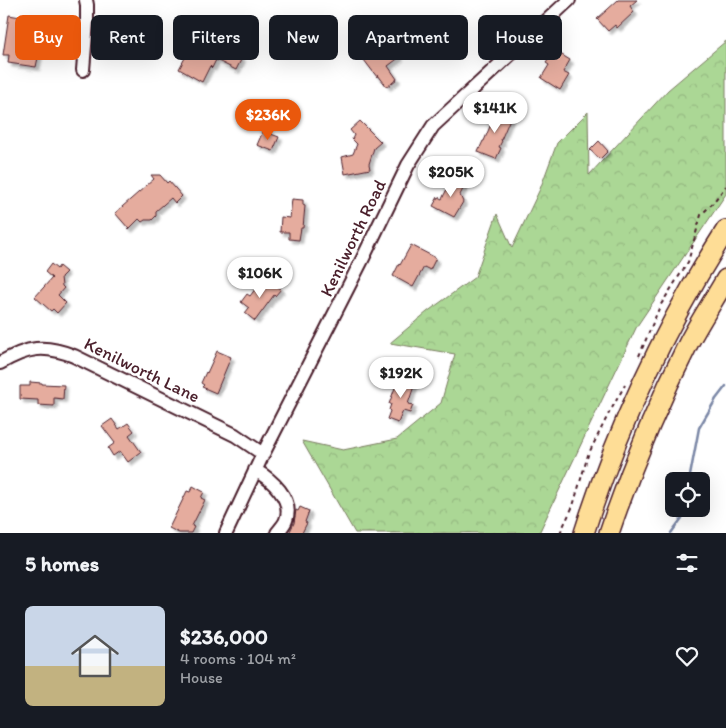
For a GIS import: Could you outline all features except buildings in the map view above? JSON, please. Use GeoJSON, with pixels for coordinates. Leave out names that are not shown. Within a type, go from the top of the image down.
{"type":"FeatureCollection","features":[{"type":"Feature","properties":{"kind":"highway"},"geometry":{"type":"LineString","coordinates":[[584,533],[622,428],[634,401],[668,330],[726,230]]}},
{"type":"Feature","properties":{"kind":"highway"},"geometry":{"type":"LineString","coordinates":[[609,533],[634,464],[660,405],[690,341],[726,279]]}},
{"type":"Feature","properties":{"kind":"street"},"geometry":{"type":"LineString","coordinates":[[83,70],[87,21],[86,0]]}},
{"type":"Feature","properties":{"kind":"street","name":"Kenilworth Road"},"geometry":{"type":"LineString","coordinates":[[226,533],[255,470],[408,165],[432,128],[569,0]]}},
{"type":"Feature","properties":{"kind":"street","name":"Kenilworth Lane"},"geometry":{"type":"LineString","coordinates":[[0,363],[26,350],[40,348],[61,351],[235,435],[263,454]]}},
{"type":"Feature","properties":{"kind":"street"},"geometry":{"type":"LineString","coordinates":[[255,470],[266,476],[281,493],[288,506],[286,520],[277,533]]}},
{"type":"Feature","properties":{"kind":"green space"},"geometry":{"type":"Polygon","coordinates":[[[726,41],[726,194],[637,326],[539,533],[355,533],[302,441],[343,450],[397,439],[441,403],[455,354],[390,343],[427,312],[475,277],[497,214],[512,248],[540,189],[557,143],[588,112],[589,175],[668,90],[726,41]]]}},
{"type":"Feature","properties":{"kind":"waterway"},"geometry":{"type":"LineString","coordinates":[[691,472],[699,428],[726,386]]}},
{"type":"Feature","properties":{"kind":"waterway"},"geometry":{"type":"LineString","coordinates":[[671,533],[682,517]]}}]}
